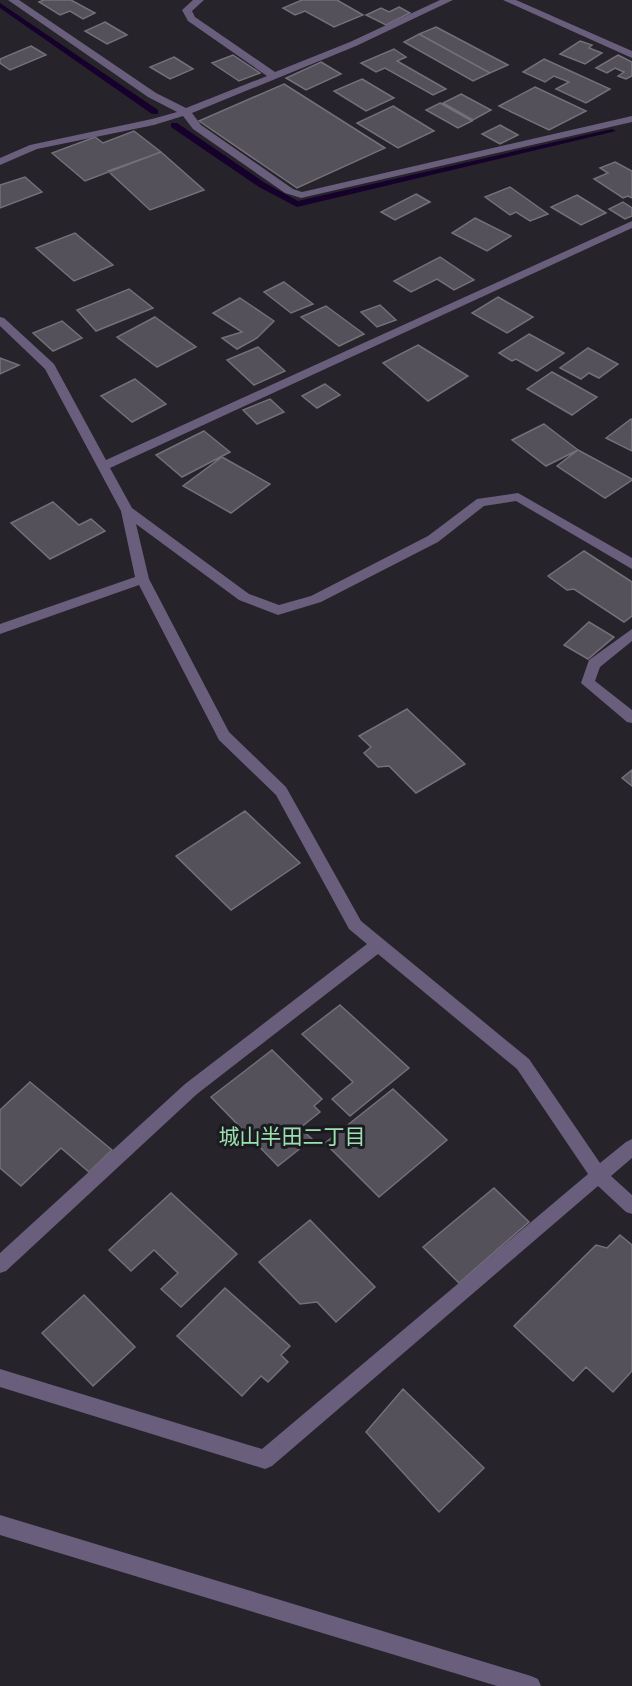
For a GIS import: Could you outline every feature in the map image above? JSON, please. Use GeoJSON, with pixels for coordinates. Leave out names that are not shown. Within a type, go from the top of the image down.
{"type":"FeatureCollection","features":[{"type":"Feature","properties":{"kind":"street"},"geometry":{"type":"LineString","coordinates":[[13,0],[152,95],[186,112],[189,120],[197,127],[289,191],[301,195],[632,119]]}},
{"type":"Feature","properties":{"kind":"street"},"geometry":{"type":"LineString","coordinates":[[199,0],[187,10],[191,19],[274,76]]}},
{"type":"Feature","properties":{"kind":"street"},"geometry":{"type":"LineString","coordinates":[[0,162],[34,147],[154,122],[186,112],[363,40],[448,0]]}},
{"type":"Feature","properties":{"kind":"street"},"geometry":{"type":"LineString","coordinates":[[508,0],[632,55]]}},
{"type":"Feature","properties":{"kind":"street"},"geometry":{"type":"LineString","coordinates":[[102,467],[632,224]]}},
{"type":"Feature","properties":{"kind":"street"},"geometry":{"type":"LineString","coordinates":[[0,320],[50,367],[127,511],[142,579],[224,736],[281,791],[355,925],[523,1064],[598,1175],[632,1206]]}},
{"type":"Feature","properties":{"kind":"street"},"geometry":{"type":"LineString","coordinates":[[127,511],[244,597],[278,609],[316,598],[433,539],[481,502],[518,497],[632,564]]}},
{"type":"Feature","properties":{"kind":"street"},"geometry":{"type":"LineString","coordinates":[[0,629],[142,579]]}},
{"type":"Feature","properties":{"kind":"street"},"geometry":{"type":"LineString","coordinates":[[632,634],[594,664],[588,682],[632,718]]}},
{"type":"Feature","properties":{"kind":"street"},"geometry":{"type":"LineString","coordinates":[[0,1265],[191,1089],[378,945]]}},
{"type":"Feature","properties":{"kind":"street"},"geometry":{"type":"LineString","coordinates":[[0,1378],[265,1458],[632,1147]]}},
{"type":"Feature","properties":{"kind":"street"},"geometry":{"type":"LineString","coordinates":[[0,1525],[531,1686]]}},
{"type":"Feature","properties":{"kind":"building"},"geometry":{"type":"Polygon","coordinates":[[[71,0],[95,13],[83,19],[70,11],[60,15],[39,2],[71,0]]]}},
{"type":"Feature","properties":{"kind":"building"},"geometry":{"type":"Polygon","coordinates":[[[302,0],[337,0],[363,15],[334,27],[305,11],[295,15],[283,8],[302,0]]]}},
{"type":"Feature","properties":{"kind":"building"},"geometry":{"type":"Polygon","coordinates":[[[399,7],[410,13],[386,25],[366,15],[381,8],[389,12],[399,7]]]}},
{"type":"Feature","properties":{"kind":"building"},"geometry":{"type":"Polygon","coordinates":[[[105,22],[127,35],[107,44],[85,31],[105,22]]]}},
{"type":"Feature","properties":{"kind":"building"},"geometry":{"type":"Polygon","coordinates":[[[436,27],[508,65],[490,73],[419,34],[436,27]]]}},
{"type":"Feature","properties":{"kind":"building"},"geometry":{"type":"Polygon","coordinates":[[[419,34],[490,73],[473,81],[404,42],[419,34]]]}},
{"type":"Feature","properties":{"kind":"building"},"geometry":{"type":"Polygon","coordinates":[[[580,41],[592,45],[589,48],[602,53],[585,64],[560,54],[580,41]]]}},
{"type":"Feature","properties":{"kind":"building"},"geometry":{"type":"Polygon","coordinates":[[[31,46],[46,55],[10,70],[0,63],[0,59],[31,46]]]}},
{"type":"Feature","properties":{"kind":"building"},"geometry":{"type":"Polygon","coordinates":[[[394,49],[406,57],[397,61],[446,89],[433,95],[385,68],[376,72],[361,63],[394,49]]]}},
{"type":"Feature","properties":{"kind":"building"},"geometry":{"type":"Polygon","coordinates":[[[233,55],[260,73],[239,81],[212,63],[233,55]]]}},
{"type":"Feature","properties":{"kind":"building"},"geometry":{"type":"Polygon","coordinates":[[[618,55],[632,62],[632,76],[626,79],[618,76],[624,72],[615,68],[607,73],[596,68],[618,55]]]}},
{"type":"Feature","properties":{"kind":"building"},"geometry":{"type":"Polygon","coordinates":[[[174,57],[193,69],[170,79],[150,67],[174,57]]]}},
{"type":"Feature","properties":{"kind":"building"},"geometry":{"type":"Polygon","coordinates":[[[544,59],[610,89],[586,103],[556,89],[569,82],[554,76],[545,82],[523,72],[544,59]]]}},
{"type":"Feature","properties":{"kind":"building"},"geometry":{"type":"Polygon","coordinates":[[[321,62],[341,74],[306,90],[286,78],[321,62]]]}},
{"type":"Feature","properties":{"kind":"building"},"geometry":{"type":"Polygon","coordinates":[[[362,79],[394,98],[366,111],[334,91],[362,79]]]}},
{"type":"Feature","properties":{"kind":"building"},"geometry":{"type":"Polygon","coordinates":[[[284,84],[385,148],[297,188],[199,121],[284,84]]]}},
{"type":"Feature","properties":{"kind":"building"},"geometry":{"type":"Polygon","coordinates":[[[535,87],[586,111],[549,130],[499,106],[535,87]]]}},
{"type":"Feature","properties":{"kind":"building"},"geometry":{"type":"Polygon","coordinates":[[[461,94],[491,110],[473,120],[443,103],[461,94]]]}},
{"type":"Feature","properties":{"kind":"building"},"geometry":{"type":"Polygon","coordinates":[[[440,103],[472,121],[458,128],[426,110],[440,103]]]}},
{"type":"Feature","properties":{"kind":"building"},"geometry":{"type":"Polygon","coordinates":[[[393,106],[434,131],[398,148],[357,123],[393,106]]]}},
{"type":"Feature","properties":{"kind":"building"},"geometry":{"type":"Polygon","coordinates":[[[500,125],[518,135],[500,144],[482,134],[500,125]]]}},
{"type":"Feature","properties":{"kind":"building"},"geometry":{"type":"Polygon","coordinates":[[[134,131],[161,152],[85,181],[52,153],[95,137],[103,143],[134,131]]]}},
{"type":"Feature","properties":{"kind":"building"},"geometry":{"type":"Polygon","coordinates":[[[161,152],[204,190],[150,210],[108,171],[161,152]]]}},
{"type":"Feature","properties":{"kind":"building"},"geometry":{"type":"Polygon","coordinates":[[[615,162],[632,171],[632,198],[628,196],[623,198],[594,179],[608,173],[600,168],[615,162]]]}},
{"type":"Feature","properties":{"kind":"building"},"geometry":{"type":"Polygon","coordinates":[[[25,177],[42,192],[0,208],[0,185],[25,177]]]}},
{"type":"Feature","properties":{"kind":"building"},"geometry":{"type":"Polygon","coordinates":[[[510,187],[548,214],[530,221],[516,212],[510,215],[485,197],[510,187]]]}},
{"type":"Feature","properties":{"kind":"building"},"geometry":{"type":"Polygon","coordinates":[[[416,194],[430,202],[395,220],[381,212],[416,194]]]}},
{"type":"Feature","properties":{"kind":"building"},"geometry":{"type":"Polygon","coordinates":[[[577,195],[606,213],[581,225],[551,207],[577,195]]]}},
{"type":"Feature","properties":{"kind":"building"},"geometry":{"type":"Polygon","coordinates":[[[623,202],[632,208],[632,216],[625,219],[609,209],[623,202]]]}},
{"type":"Feature","properties":{"kind":"building"},"geometry":{"type":"Polygon","coordinates":[[[475,218],[511,236],[487,251],[452,233],[475,218]]]}},
{"type":"Feature","properties":{"kind":"building"},"geometry":{"type":"Polygon","coordinates":[[[75,233],[113,265],[74,281],[36,248],[75,233]]]}},
{"type":"Feature","properties":{"kind":"building"},"geometry":{"type":"Polygon","coordinates":[[[440,257],[474,280],[454,290],[437,279],[411,292],[394,281],[440,257]]]}},
{"type":"Feature","properties":{"kind":"building"},"geometry":{"type":"Polygon","coordinates":[[[284,282],[313,304],[291,313],[264,292],[284,282]]]}},
{"type":"Feature","properties":{"kind":"building"},"geometry":{"type":"Polygon","coordinates":[[[129,289],[153,308],[96,331],[77,310],[129,289]]]}},
{"type":"Feature","properties":{"kind":"building"},"geometry":{"type":"Polygon","coordinates":[[[498,297],[533,317],[507,333],[472,313],[498,297]]]}},
{"type":"Feature","properties":{"kind":"building"},"geometry":{"type":"Polygon","coordinates":[[[240,298],[274,321],[257,338],[237,349],[222,338],[242,332],[213,313],[240,298]]]}},
{"type":"Feature","properties":{"kind":"building"},"geometry":{"type":"Polygon","coordinates":[[[380,305],[396,320],[377,327],[361,312],[380,305]]]}},
{"type":"Feature","properties":{"kind":"building"},"geometry":{"type":"Polygon","coordinates":[[[326,306],[364,334],[339,346],[301,317],[326,306]]]}},
{"type":"Feature","properties":{"kind":"building"},"geometry":{"type":"Polygon","coordinates":[[[155,317],[196,347],[157,367],[117,337],[155,317]]]}},
{"type":"Feature","properties":{"kind":"building"},"geometry":{"type":"Polygon","coordinates":[[[62,321],[82,338],[53,351],[33,333],[62,321]]]}},
{"type":"Feature","properties":{"kind":"building"},"geometry":{"type":"Polygon","coordinates":[[[529,334],[564,353],[537,371],[516,359],[512,361],[499,353],[529,334]]]}},
{"type":"Feature","properties":{"kind":"building"},"geometry":{"type":"Polygon","coordinates":[[[418,345],[468,376],[428,401],[383,363],[418,345]]]}},
{"type":"Feature","properties":{"kind":"building"},"geometry":{"type":"Polygon","coordinates":[[[258,347],[285,371],[254,385],[227,360],[258,347]]]}},
{"type":"Feature","properties":{"kind":"building"},"geometry":{"type":"Polygon","coordinates":[[[588,348],[618,364],[599,378],[589,373],[581,379],[560,368],[588,348]]]}},
{"type":"Feature","properties":{"kind":"building"},"geometry":{"type":"Polygon","coordinates":[[[0,358],[19,365],[0,374],[0,358]]]}},
{"type":"Feature","properties":{"kind":"building"},"geometry":{"type":"Polygon","coordinates":[[[552,372],[597,397],[572,415],[527,389],[552,372]]]}},
{"type":"Feature","properties":{"kind":"building"},"geometry":{"type":"Polygon","coordinates":[[[135,379],[166,404],[132,422],[101,396],[135,379]]]}},
{"type":"Feature","properties":{"kind":"building"},"geometry":{"type":"Polygon","coordinates":[[[325,384],[340,395],[317,408],[302,396],[325,384]]]}},
{"type":"Feature","properties":{"kind":"building"},"geometry":{"type":"Polygon","coordinates":[[[270,399],[284,412],[257,424],[243,410],[270,399]]]}},
{"type":"Feature","properties":{"kind":"building"},"geometry":{"type":"Polygon","coordinates":[[[632,420],[632,451],[606,438],[632,420]]]}},
{"type":"Feature","properties":{"kind":"building"},"geometry":{"type":"Polygon","coordinates":[[[544,424],[578,450],[546,466],[512,440],[544,424]]]}},
{"type":"Feature","properties":{"kind":"building"},"geometry":{"type":"Polygon","coordinates":[[[204,431],[230,452],[182,477],[156,455],[204,431]]]}},
{"type":"Feature","properties":{"kind":"building"},"geometry":{"type":"Polygon","coordinates":[[[578,450],[632,480],[605,498],[557,466],[578,450]]]}},
{"type":"Feature","properties":{"kind":"building"},"geometry":{"type":"Polygon","coordinates":[[[222,457],[270,484],[231,513],[183,486],[222,457]]]}},
{"type":"Feature","properties":{"kind":"building"},"geometry":{"type":"Polygon","coordinates":[[[53,502],[79,525],[91,519],[105,531],[50,559],[11,523],[53,502]]]}},
{"type":"Feature","properties":{"kind":"building"},"geometry":{"type":"Polygon","coordinates":[[[584,551],[632,582],[632,616],[624,622],[574,589],[567,590],[548,576],[584,551]]]}},
{"type":"Feature","properties":{"kind":"building"},"geometry":{"type":"Polygon","coordinates":[[[589,622],[614,637],[588,659],[564,645],[589,622]]]}},
{"type":"Feature","properties":{"kind":"building"},"geometry":{"type":"Polygon","coordinates":[[[407,709],[465,764],[416,793],[389,766],[378,767],[364,753],[371,747],[359,736],[407,709]]]}},
{"type":"Feature","properties":{"kind":"building"},"geometry":{"type":"Polygon","coordinates":[[[632,770],[632,786],[622,778],[632,770]]]}},
{"type":"Feature","properties":{"kind":"building"},"geometry":{"type":"Polygon","coordinates":[[[245,811],[300,863],[231,910],[176,856],[245,811]]]}},
{"type":"Feature","properties":{"kind":"building"},"geometry":{"type":"Polygon","coordinates":[[[340,1005],[409,1068],[350,1116],[332,1099],[353,1082],[302,1034],[340,1005]]]}},
{"type":"Feature","properties":{"kind":"building"},"geometry":{"type":"Polygon","coordinates":[[[272,1050],[322,1099],[314,1106],[320,1112],[300,1128],[312,1139],[278,1166],[211,1097],[272,1050]]]}},
{"type":"Feature","properties":{"kind":"building"},"geometry":{"type":"Polygon","coordinates":[[[30,1082],[112,1150],[89,1172],[61,1148],[21,1186],[0,1168],[0,1110],[30,1082]]]}},
{"type":"Feature","properties":{"kind":"building"},"geometry":{"type":"Polygon","coordinates":[[[393,1089],[447,1140],[379,1197],[325,1143],[393,1089]]]}},
{"type":"Feature","properties":{"kind":"building"},"geometry":{"type":"Polygon","coordinates":[[[494,1188],[529,1222],[459,1283],[423,1247],[494,1188]]]}},
{"type":"Feature","properties":{"kind":"building"},"geometry":{"type":"Polygon","coordinates":[[[171,1193],[237,1254],[181,1307],[161,1289],[178,1273],[154,1250],[131,1271],[109,1250],[171,1193]]]}},
{"type":"Feature","properties":{"kind":"building"},"geometry":{"type":"Polygon","coordinates":[[[310,1220],[375,1287],[336,1322],[317,1302],[300,1304],[259,1262],[310,1220]]]}},
{"type":"Feature","properties":{"kind":"building"},"geometry":{"type":"Polygon","coordinates":[[[620,1235],[632,1245],[632,1371],[613,1392],[586,1367],[573,1381],[514,1326],[596,1245],[607,1248],[620,1235]]]}},
{"type":"Feature","properties":{"kind":"building"},"geometry":{"type":"Polygon","coordinates":[[[225,1288],[290,1346],[281,1355],[288,1362],[268,1382],[261,1376],[242,1396],[177,1336],[225,1288]]]}},
{"type":"Feature","properties":{"kind":"building"},"geometry":{"type":"Polygon","coordinates":[[[84,1295],[135,1347],[93,1386],[42,1333],[84,1295]]]}},
{"type":"Feature","properties":{"kind":"building"},"geometry":{"type":"Polygon","coordinates":[[[403,1389],[484,1468],[439,1512],[366,1432],[403,1389]]]}},
{"type":"Feature","properties":{"kind":"waterway"},"geometry":{"type":"LineString","coordinates":[[0,5],[155,112]]}},
{"type":"Feature","properties":{"kind":"waterway"},"geometry":{"type":"LineString","coordinates":[[174,125],[262,185],[297,204],[612,131]]}},
{"type":"Feature","properties":{"kind":"district","name":"城山半田二丁目"},"geometry":{"type":"Point","coordinates":[292,1136]}}]}
